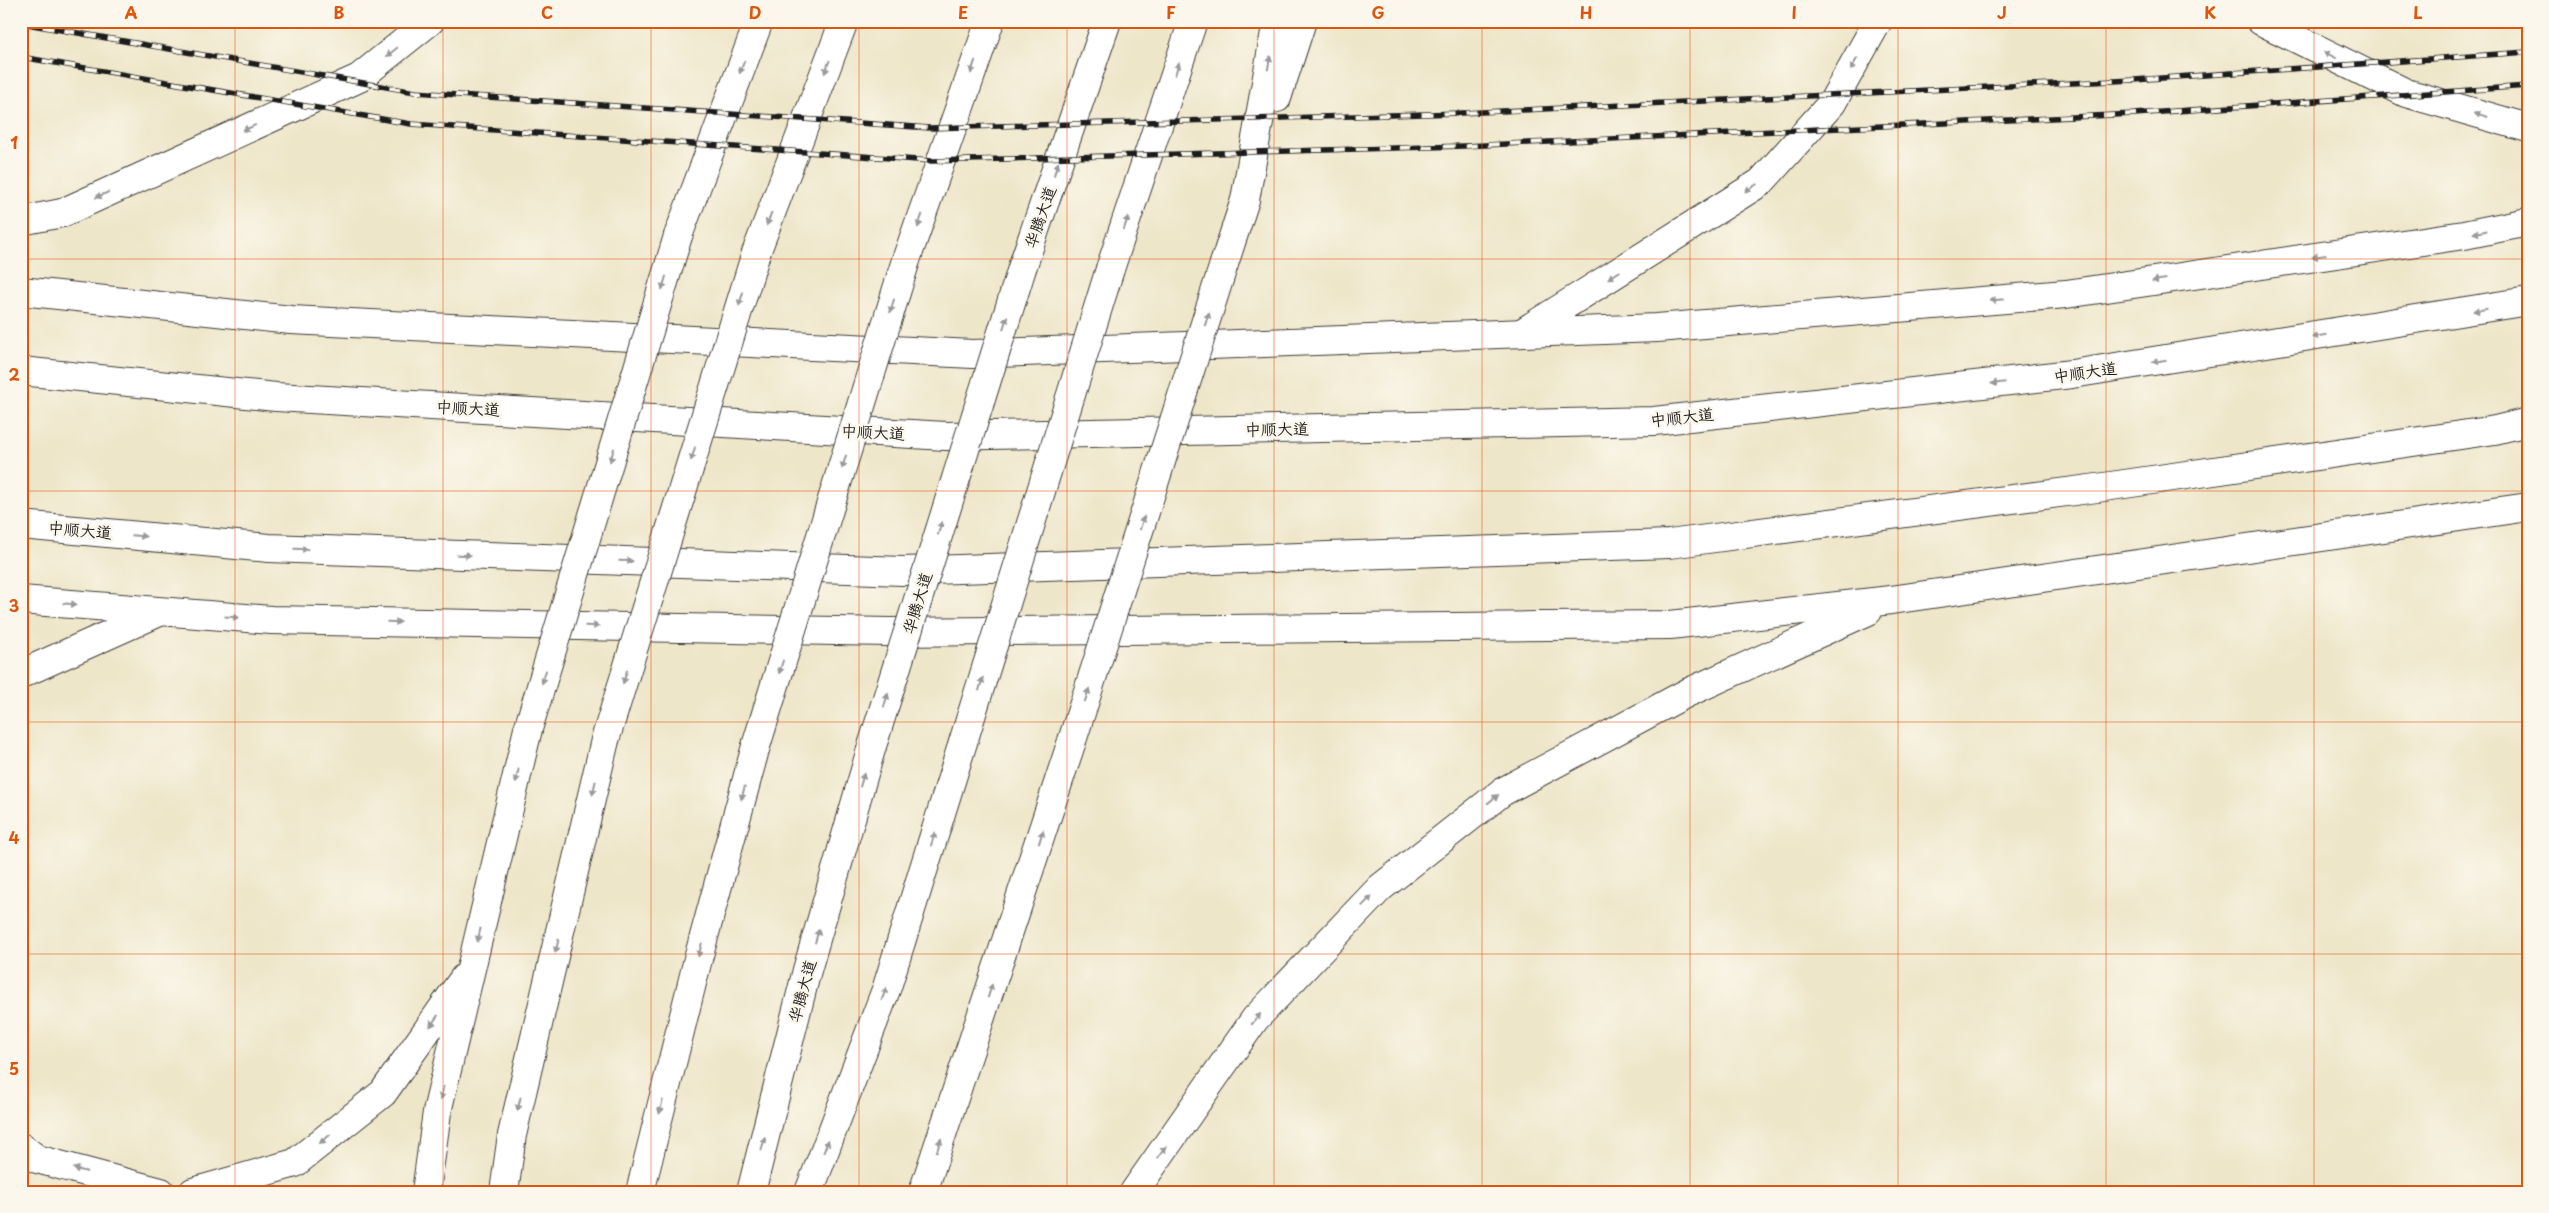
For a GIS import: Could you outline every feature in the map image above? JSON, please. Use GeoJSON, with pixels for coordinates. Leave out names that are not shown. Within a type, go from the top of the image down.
{"type":"FeatureCollection","features":[{"type":"Feature","properties":{"kind":"main road"},"geometry":{"type":"LineString","coordinates":[[21,221],[62,213],[359,78],[430,21]]}},
{"type":"Feature","properties":{"kind":"main road"},"geometry":{"type":"LineString","coordinates":[[426,1192],[437,1112],[528,729],[678,236],[759,21]]}},
{"type":"Feature","properties":{"kind":"main road"},"geometry":{"type":"LineString","coordinates":[[504,1192],[512,1135],[605,740],[756,253],[844,21]]}},
{"type":"Feature","properties":{"kind":"main road"},"geometry":{"type":"LineString","coordinates":[[640,1192],[699,955],[756,746],[906,260],[990,21]]}},
{"type":"Feature","properties":{"kind":"main road","name":"华腾大道"},"geometry":{"type":"LineString","coordinates":[[751,1192],[807,970],[872,746],[1023,265],[1107,21]]}},
{"type":"Feature","properties":{"kind":"main road"},"geometry":{"type":"LineString","coordinates":[[809,1192],[886,987],[1110,269],[1193,21]]}},
{"type":"Feature","properties":{"kind":"main road"},"geometry":{"type":"LineString","coordinates":[[1245,200],[1277,21]]}},
{"type":"Feature","properties":{"kind":"main road"},"geometry":{"type":"LineString","coordinates":[[923,1192],[1072,742],[1302,21]]}},
{"type":"Feature","properties":{"kind":"main road"},"geometry":{"type":"LineString","coordinates":[[1522,333],[1761,182],[1832,103],[1878,21]]}},
{"type":"Feature","properties":{"kind":"main road"},"geometry":{"type":"LineString","coordinates":[[2261,21],[2406,93],[2528,128]]}},
{"type":"Feature","properties":{"kind":"main road"},"geometry":{"type":"LineString","coordinates":[[21,291],[292,320],[973,354],[1657,328],[2066,294],[2464,235],[2528,222]]}},
{"type":"Feature","properties":{"kind":"main road","name":"中顺大道"},"geometry":{"type":"LineString","coordinates":[[21,370],[276,397],[946,436],[1654,421],[2072,374],[2528,301]]}},
{"type":"Feature","properties":{"kind":"main road","name":"中顺大道"},"geometry":{"type":"LineString","coordinates":[[21,525],[269,548],[903,571],[1669,544],[2097,488],[2486,432],[2528,422]]}},
{"type":"Feature","properties":{"kind":"main road"},"geometry":{"type":"LineString","coordinates":[[21,600],[271,620],[899,632],[1670,625],[1891,600],[2528,507]]}},
{"type":"Feature","properties":{"kind":"main road"},"geometry":{"type":"LineString","coordinates":[[1134,1192],[1255,1019],[1380,888],[1502,792],[1687,692],[1891,600]]}},
{"type":"Feature","properties":{"kind":"main road"},"geometry":{"type":"LineString","coordinates":[[21,674],[161,611]]}},
{"type":"Feature","properties":{"kind":"main road"},"geometry":{"type":"LineString","coordinates":[[193,1192],[295,1164],[383,1093],[472,967]]}},
{"type":"Feature","properties":{"kind":"main road"},"geometry":{"type":"LineString","coordinates":[[21,1147],[37,1159],[161,1192]]}},
{"type":"Feature","properties":{"kind":"railway"},"geometry":{"type":"LineString","coordinates":[[21,23],[415,92],[930,128],[1462,113],[2134,80],[2528,52]]}},
{"type":"Feature","properties":{"kind":"railway"},"geometry":{"type":"LineString","coordinates":[[21,57],[411,124],[932,161],[1464,146],[2134,114],[2528,86]]}}]}
